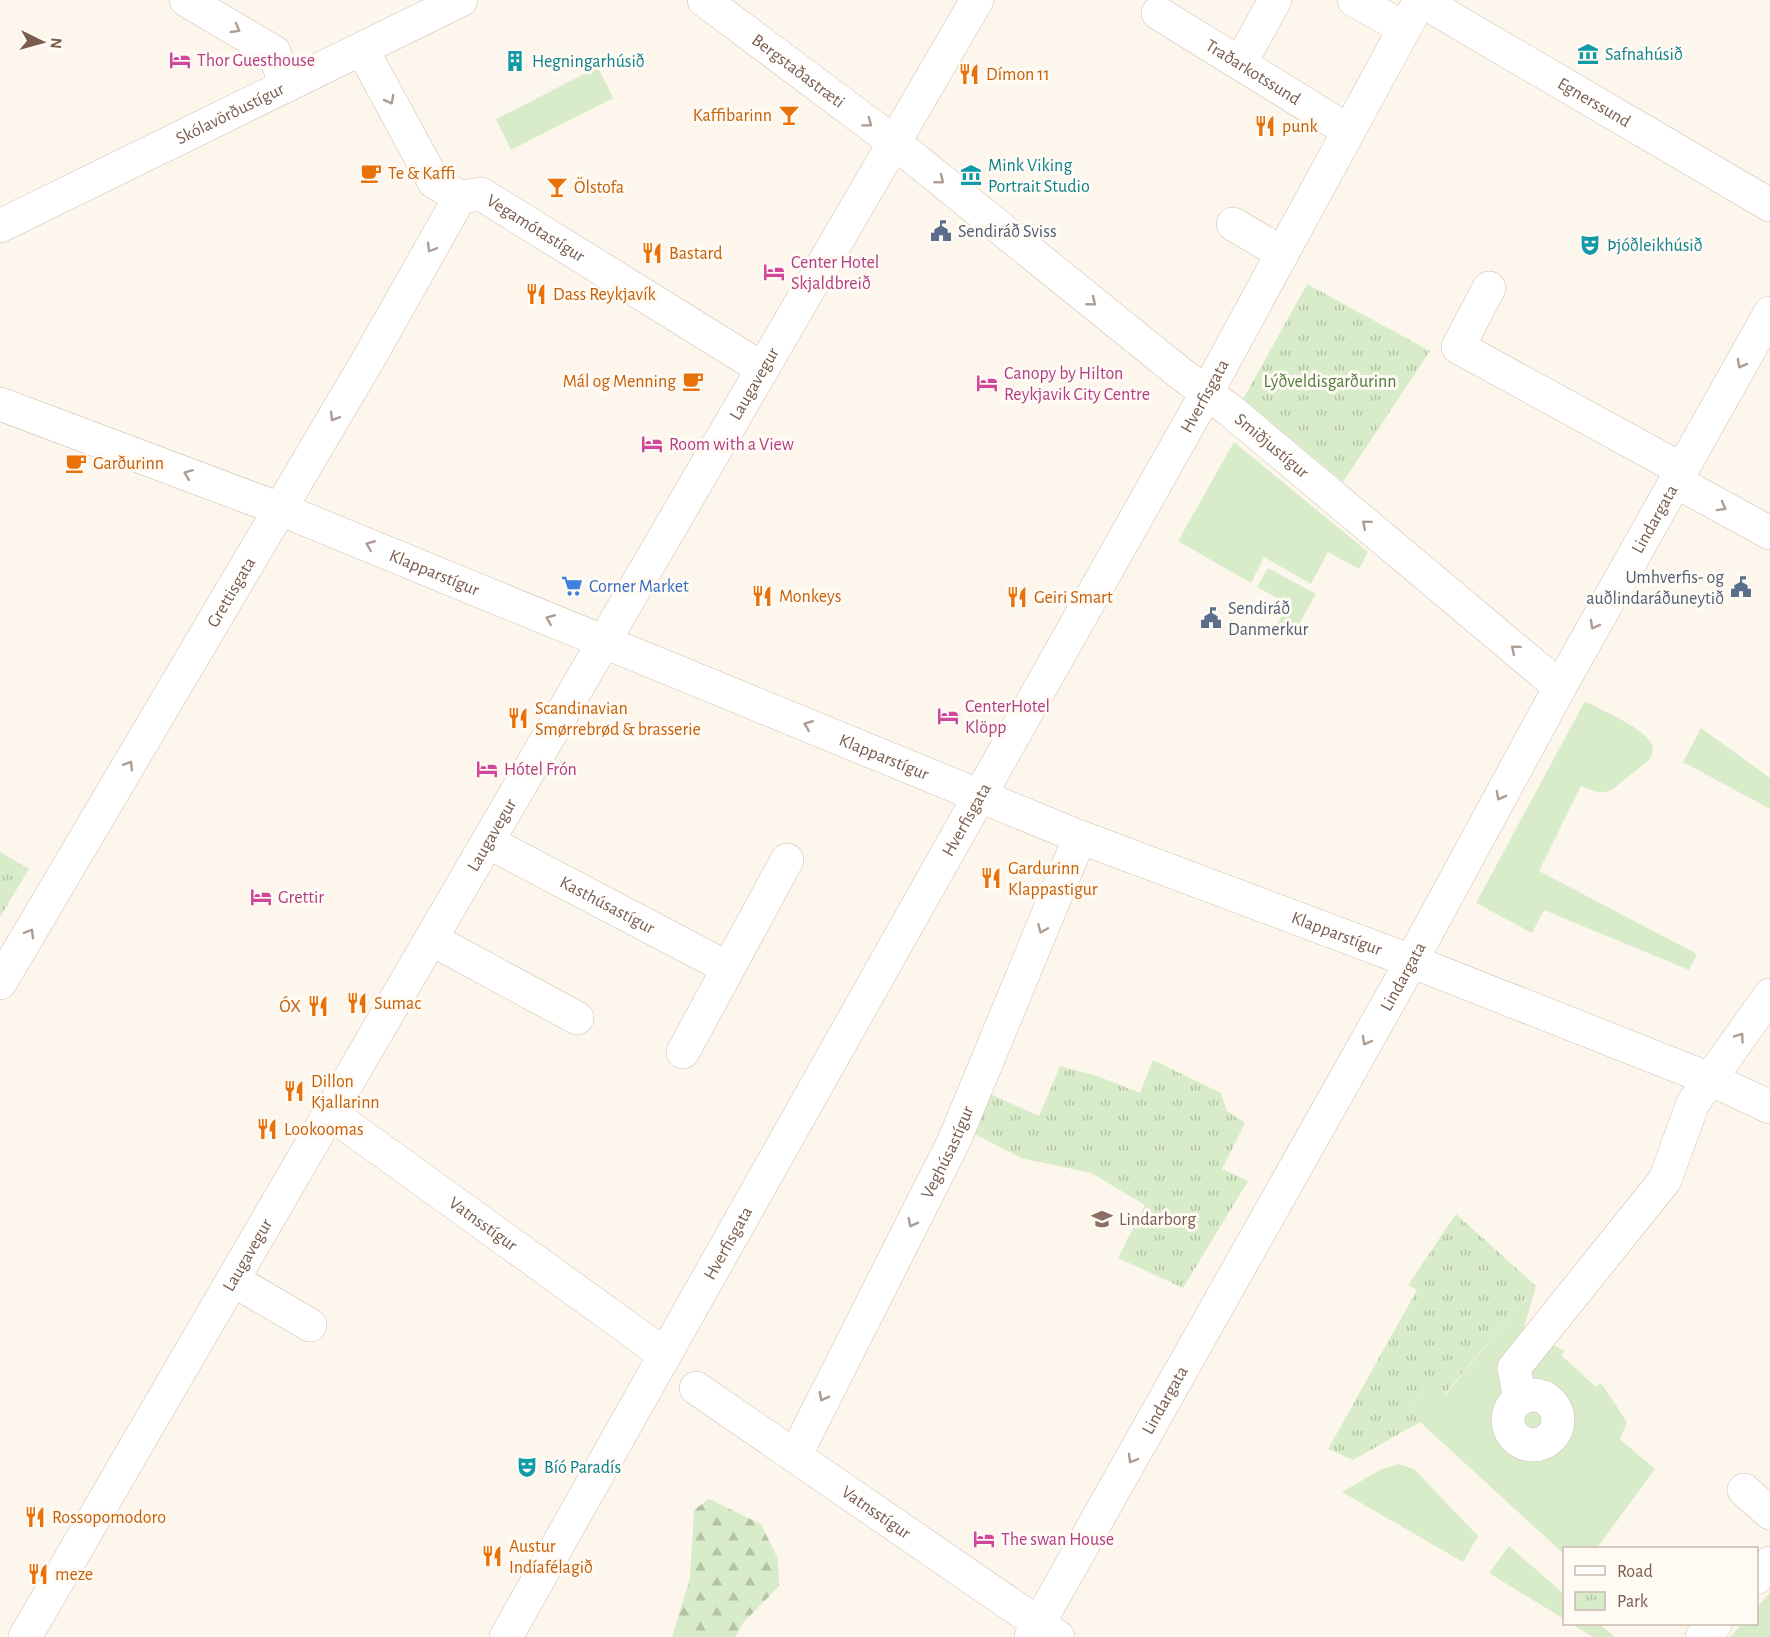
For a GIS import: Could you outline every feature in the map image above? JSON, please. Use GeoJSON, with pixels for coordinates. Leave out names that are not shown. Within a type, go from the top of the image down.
{"type":"FeatureCollection","features":[{"type":"Feature","properties":{"kind":"street"},"geometry":{"type":"LineString","coordinates":[[186,0],[274,51],[286,86]]}},
{"type":"Feature","properties":{"kind":"street","name":"Skólavörðustígur"},"geometry":{"type":"LineString","coordinates":[[0,226],[462,0]]}},
{"type":"Feature","properties":{"kind":"street","name":"Bergstaðastræti"},"geometry":{"type":"LineString","coordinates":[[704,0],[895,143]]}},
{"type":"Feature","properties":{"kind":"street","name":"Laugavegur"},"geometry":{"type":"LineString","coordinates":[[25,1637],[978,0]]}},
{"type":"Feature","properties":{"kind":"street"},"geometry":{"type":"LineString","coordinates":[[1247,51],[1275,0]]}},
{"type":"Feature","properties":{"kind":"street"},"geometry":{"type":"LineString","coordinates":[[1353,0],[1404,28]]}},
{"type":"Feature","properties":{"kind":"street","name":"Hverfisgata"},"geometry":{"type":"LineString","coordinates":[[506,1637],[1207,392],[1420,0]]}},
{"type":"Feature","properties":{"kind":"street","name":"Egnerssund"},"geometry":{"type":"LineString","coordinates":[[1420,0],[1770,205]]}},
{"type":"Feature","properties":{"kind":"street","name":"Traðarkotssund"},"geometry":{"type":"LineString","coordinates":[[1158,13],[1349,131]]}},
{"type":"Feature","properties":{"kind":"street","name":"Vegamótastígur"},"geometry":{"type":"LineString","coordinates":[[362,49],[434,183],[460,197],[481,194],[763,369]]}},
{"type":"Feature","properties":{"kind":"street","name":"Smiðjustígur"},"geometry":{"type":"LineString","coordinates":[[895,143],[1172,367],[1207,392],[1560,687]]}},
{"type":"Feature","properties":{"kind":"street","name":"Grettisgata"},"geometry":{"type":"LineString","coordinates":[[0,983],[369,358],[460,197]]}},
{"type":"Feature","properties":{"kind":"street"},"geometry":{"type":"LineString","coordinates":[[1233,224],[1282,253]]}},
{"type":"Feature","properties":{"kind":"street"},"geometry":{"type":"LineString","coordinates":[[1489,288],[1458,347],[1678,475],[1770,533]]}},
{"type":"Feature","properties":{"kind":"street","name":"Lindargata"},"geometry":{"type":"LineString","coordinates":[[1042,1632],[1168,1397],[1560,687],[1770,313]]}},
{"type":"Feature","properties":{"kind":"street","name":"Klapparstígur"},"geometry":{"type":"LineString","coordinates":[[0,404],[280,509],[1080,837],[1411,960],[1710,1079],[1770,1107]]}},
{"type":"Feature","properties":{"kind":"street","name":"Veghúsastígur"},"geometry":{"type":"LineString","coordinates":[[795,1456],[954,1141],[1080,837]]}},
{"type":"Feature","properties":{"kind":"street","name":"Kasthúsastígur"},"geometry":{"type":"LineString","coordinates":[[488,842],[728,968]]}},
{"type":"Feature","properties":{"kind":"street"},"geometry":{"type":"LineString","coordinates":[[683,1052],[788,860]]}},
{"type":"Feature","properties":{"kind":"street"},"geometry":{"type":"LineString","coordinates":[[430,939],[577,1018]]}},
{"type":"Feature","properties":{"kind":"street"},"geometry":{"type":"LineString","coordinates":[[1520,1398],[1514,1368],[1665,1180],[1693,1103],[1770,995]]}},
{"type":"Feature","properties":{"kind":"street","name":"Vatnsstígur"},"geometry":{"type":"LineString","coordinates":[[330,1113],[664,1354]]}},
{"type":"Feature","properties":{"kind":"street"},"geometry":{"type":"LineString","coordinates":[[233,1280],[310,1325]]}},
{"type":"Feature","properties":{"kind":"street","name":"Vatnsstígur"},"geometry":{"type":"LineString","coordinates":[[696,1388],[1042,1632]]}},
{"type":"Feature","properties":{"kind":"street"},"geometry":{"type":"LineString","coordinates":[[1744,1490],[1770,1513]]}},
{"type":"Feature","properties":{"kind":"street"},"geometry":{"type":"LineString","coordinates":[[1758,1576],[1770,1563]]}},
{"type":"Feature","properties":{"kind":"street"},"geometry":{"type":"LineString","coordinates":[[1702,1637],[1713,1625]]}},
{"type":"Feature","properties":{"kind":"green space"},"geometry":{"type":"Polygon","coordinates":[[[598,67],[613,98],[511,150],[496,119],[598,67]]]}},
{"type":"Feature","properties":{"kind":"green space","name":"Lýðveldisgarðurinn"},"geometry":{"type":"Polygon","coordinates":[[[1307,284],[1430,351],[1343,482],[1243,399],[1307,284]]]}},
{"type":"Feature","properties":{"kind":"green space"},"geometry":{"type":"Polygon","coordinates":[[[1234,442],[1368,552],[1359,569],[1328,552],[1311,584],[1264,557],[1251,583],[1178,541],[1234,442]]]}},
{"type":"Feature","properties":{"kind":"green space"},"geometry":{"type":"Polygon","coordinates":[[[1268,568],[1316,594],[1293,635],[1276,626],[1288,604],[1257,587],[1268,568]]]}},
{"type":"Feature","properties":{"kind":"green space"},"geometry":{"type":"Polygon","coordinates":[[[1585,701],[1623,720],[1642,733],[1649,739],[1653,749],[1650,759],[1612,790],[1600,792],[1581,786],[1539,871],[1697,954],[1689,970],[1544,910],[1532,933],[1476,903],[1585,701]]]}},
{"type":"Feature","properties":{"kind":"green space"},"geometry":{"type":"Polygon","coordinates":[[[1701,728],[1770,778],[1770,809],[1683,762],[1701,728]]]}},
{"type":"Feature","properties":{"kind":"green space"},"geometry":{"type":"Polygon","coordinates":[[[0,852],[29,869],[0,917],[0,852]]]}},
{"type":"Feature","properties":{"kind":"green space"},"geometry":{"type":"Polygon","coordinates":[[[1153,1060],[1221,1093],[1227,1111],[1245,1123],[1222,1169],[1248,1181],[1183,1288],[1118,1258],[1145,1205],[1091,1173],[1021,1158],[975,1134],[990,1094],[1039,1116],[1060,1066],[1097,1076],[1140,1093],[1153,1060]]]}},
{"type":"Feature","properties":{"kind":"green space"},"geometry":{"type":"Polygon","coordinates":[[[1456,1214],[1536,1286],[1444,1395],[1427,1383],[1410,1407],[1420,1422],[1353,1460],[1328,1449],[1417,1290],[1408,1285],[1456,1214]]]}},
{"type":"Feature","properties":{"kind":"green space"},"geometry":{"type":"Polygon","coordinates":[[[1536,1286],[1523,1331],[1565,1351],[1561,1355],[1596,1387],[1600,1383],[1604,1387],[1627,1422],[1620,1439],[1655,1469],[1598,1547],[1563,1547],[1563,1553],[1420,1422],[1410,1407],[1427,1383],[1445,1395],[1536,1286]]]}},
{"type":"Feature","properties":{"kind":"green space"},"geometry":{"type":"Polygon","coordinates":[[[1398,1464],[1414,1469],[1478,1536],[1463,1562],[1342,1492],[1380,1470],[1398,1464]]]}},
{"type":"Feature","properties":{"kind":"green space"},"geometry":{"type":"Polygon","coordinates":[[[709,1499],[761,1524],[778,1559],[779,1586],[743,1623],[735,1637],[672,1637],[690,1578],[694,1510],[709,1499]]]}},
{"type":"Feature","properties":{"kind":"green space"},"geometry":{"type":"Polygon","coordinates":[[[1509,1546],[1563,1593],[1563,1618],[1489,1573],[1509,1546]]]}},
{"type":"Feature","properties":{"kind":"green space"},"geometry":{"type":"Polygon","coordinates":[[[1770,1592],[1770,1637],[1730,1637],[1741,1625],[1758,1625],[1758,1607],[1770,1592]]]}},
{"type":"Feature","properties":{"kind":"green space"},"geometry":{"type":"Polygon","coordinates":[[[1573,1625],[1600,1625],[1615,1637],[1593,1637],[1573,1625]]]}},
{"type":"Feature","properties":{"kind":"place","name":"Safnahúsið"},"geometry":{"type":"Point","coordinates":[1588,54]}},
{"type":"Feature","properties":{"kind":"place","name":"Thor Guesthouse"},"geometry":{"type":"Point","coordinates":[180,60]}},
{"type":"Feature","properties":{"kind":"place","name":"Hegningarhúsið"},"geometry":{"type":"Point","coordinates":[515,61]}},
{"type":"Feature","properties":{"kind":"place","name":"Dímon 11"},"geometry":{"type":"Point","coordinates":[969,74]}},
{"type":"Feature","properties":{"kind":"place","name":"Kaffibarinn"},"geometry":{"type":"Point","coordinates":[789,115]}},
{"type":"Feature","properties":{"kind":"place","name":"punk"},"geometry":{"type":"Point","coordinates":[1265,126]}},
{"type":"Feature","properties":{"kind":"place","name":"Te & Kaffi"},"geometry":{"type":"Point","coordinates":[371,173]}},
{"type":"Feature","properties":{"kind":"place","name":"Mink Viking Portrait Studio"},"geometry":{"type":"Point","coordinates":[971,175]}},
{"type":"Feature","properties":{"kind":"place","name":"Ölstofa"},"geometry":{"type":"Point","coordinates":[557,187]}},
{"type":"Feature","properties":{"kind":"place","name":"Sendiráð Sviss"},"geometry":{"type":"Point","coordinates":[941,231]}},
{"type":"Feature","properties":{"kind":"place","name":"Þjóðleikhúsið"},"geometry":{"type":"Point","coordinates":[1590,245]}},
{"type":"Feature","properties":{"kind":"place","name":"Bastard"},"geometry":{"type":"Point","coordinates":[652,253]}},
{"type":"Feature","properties":{"kind":"place","name":"Center Hotel Skjaldbreið"},"geometry":{"type":"Point","coordinates":[774,272]}},
{"type":"Feature","properties":{"kind":"place","name":"Dass Reykjavík"},"geometry":{"type":"Point","coordinates":[536,294]}},
{"type":"Feature","properties":{"kind":"place","name":"Mál og Menning"},"geometry":{"type":"Point","coordinates":[693,381]}},
{"type":"Feature","properties":{"kind":"place","name":"Canopy by Hilton Reykjavik City Centre"},"geometry":{"type":"Point","coordinates":[987,383]}},
{"type":"Feature","properties":{"kind":"place","name":"Room with a View"},"geometry":{"type":"Point","coordinates":[652,444]}},
{"type":"Feature","properties":{"kind":"place","name":"Garðurinn"},"geometry":{"type":"Point","coordinates":[76,463]}},
{"type":"Feature","properties":{"kind":"place","name":"Corner Market"},"geometry":{"type":"Point","coordinates":[572,586]}},
{"type":"Feature","properties":{"kind":"place","name":"Umhverfis- og auðlindaráðuneytið"},"geometry":{"type":"Point","coordinates":[1741,587]}},
{"type":"Feature","properties":{"kind":"place","name":"Monkeys"},"geometry":{"type":"Point","coordinates":[762,596]}},
{"type":"Feature","properties":{"kind":"place","name":"Geiri Smart"},"geometry":{"type":"Point","coordinates":[1017,597]}},
{"type":"Feature","properties":{"kind":"place","name":"Sendiráð Danmerkur"},"geometry":{"type":"Point","coordinates":[1211,618]}},
{"type":"Feature","properties":{"kind":"place","name":"CenterHotel Klöpp"},"geometry":{"type":"Point","coordinates":[948,716]}},
{"type":"Feature","properties":{"kind":"place","name":"Scandinavian Smørrebrød & brasserie"},"geometry":{"type":"Point","coordinates":[518,718]}},
{"type":"Feature","properties":{"kind":"place","name":"Hótel Frón"},"geometry":{"type":"Point","coordinates":[487,769]}},
{"type":"Feature","properties":{"kind":"place","name":"Gardurinn Klappastigur"},"geometry":{"type":"Point","coordinates":[991,878]}},
{"type":"Feature","properties":{"kind":"place","name":"Grettir"},"geometry":{"type":"Point","coordinates":[261,897]}},
{"type":"Feature","properties":{"kind":"place","name":"Sumac"},"geometry":{"type":"Point","coordinates":[357,1003]}},
{"type":"Feature","properties":{"kind":"place","name":"ÓX"},"geometry":{"type":"Point","coordinates":[318,1006]}},
{"type":"Feature","properties":{"kind":"place","name":"Dillon Kjallarinn"},"geometry":{"type":"Point","coordinates":[294,1091]}},
{"type":"Feature","properties":{"kind":"place","name":"Lookoomas"},"geometry":{"type":"Point","coordinates":[267,1129]}},
{"type":"Feature","properties":{"kind":"place","name":"Lindarborg"},"geometry":{"type":"Point","coordinates":[1102,1219]}},
{"type":"Feature","properties":{"kind":"place","name":"Bíó Paradís"},"geometry":{"type":"Point","coordinates":[527,1467]}},
{"type":"Feature","properties":{"kind":"place","name":"Rossopomodoro"},"geometry":{"type":"Point","coordinates":[35,1517]}},
{"type":"Feature","properties":{"kind":"place","name":"The swan House"},"geometry":{"type":"Point","coordinates":[984,1539]}},
{"type":"Feature","properties":{"kind":"place","name":"Austur Indíafélagið"},"geometry":{"type":"Point","coordinates":[492,1556]}},
{"type":"Feature","properties":{"kind":"place","name":"meze"},"geometry":{"type":"Point","coordinates":[38,1574]}}]}
